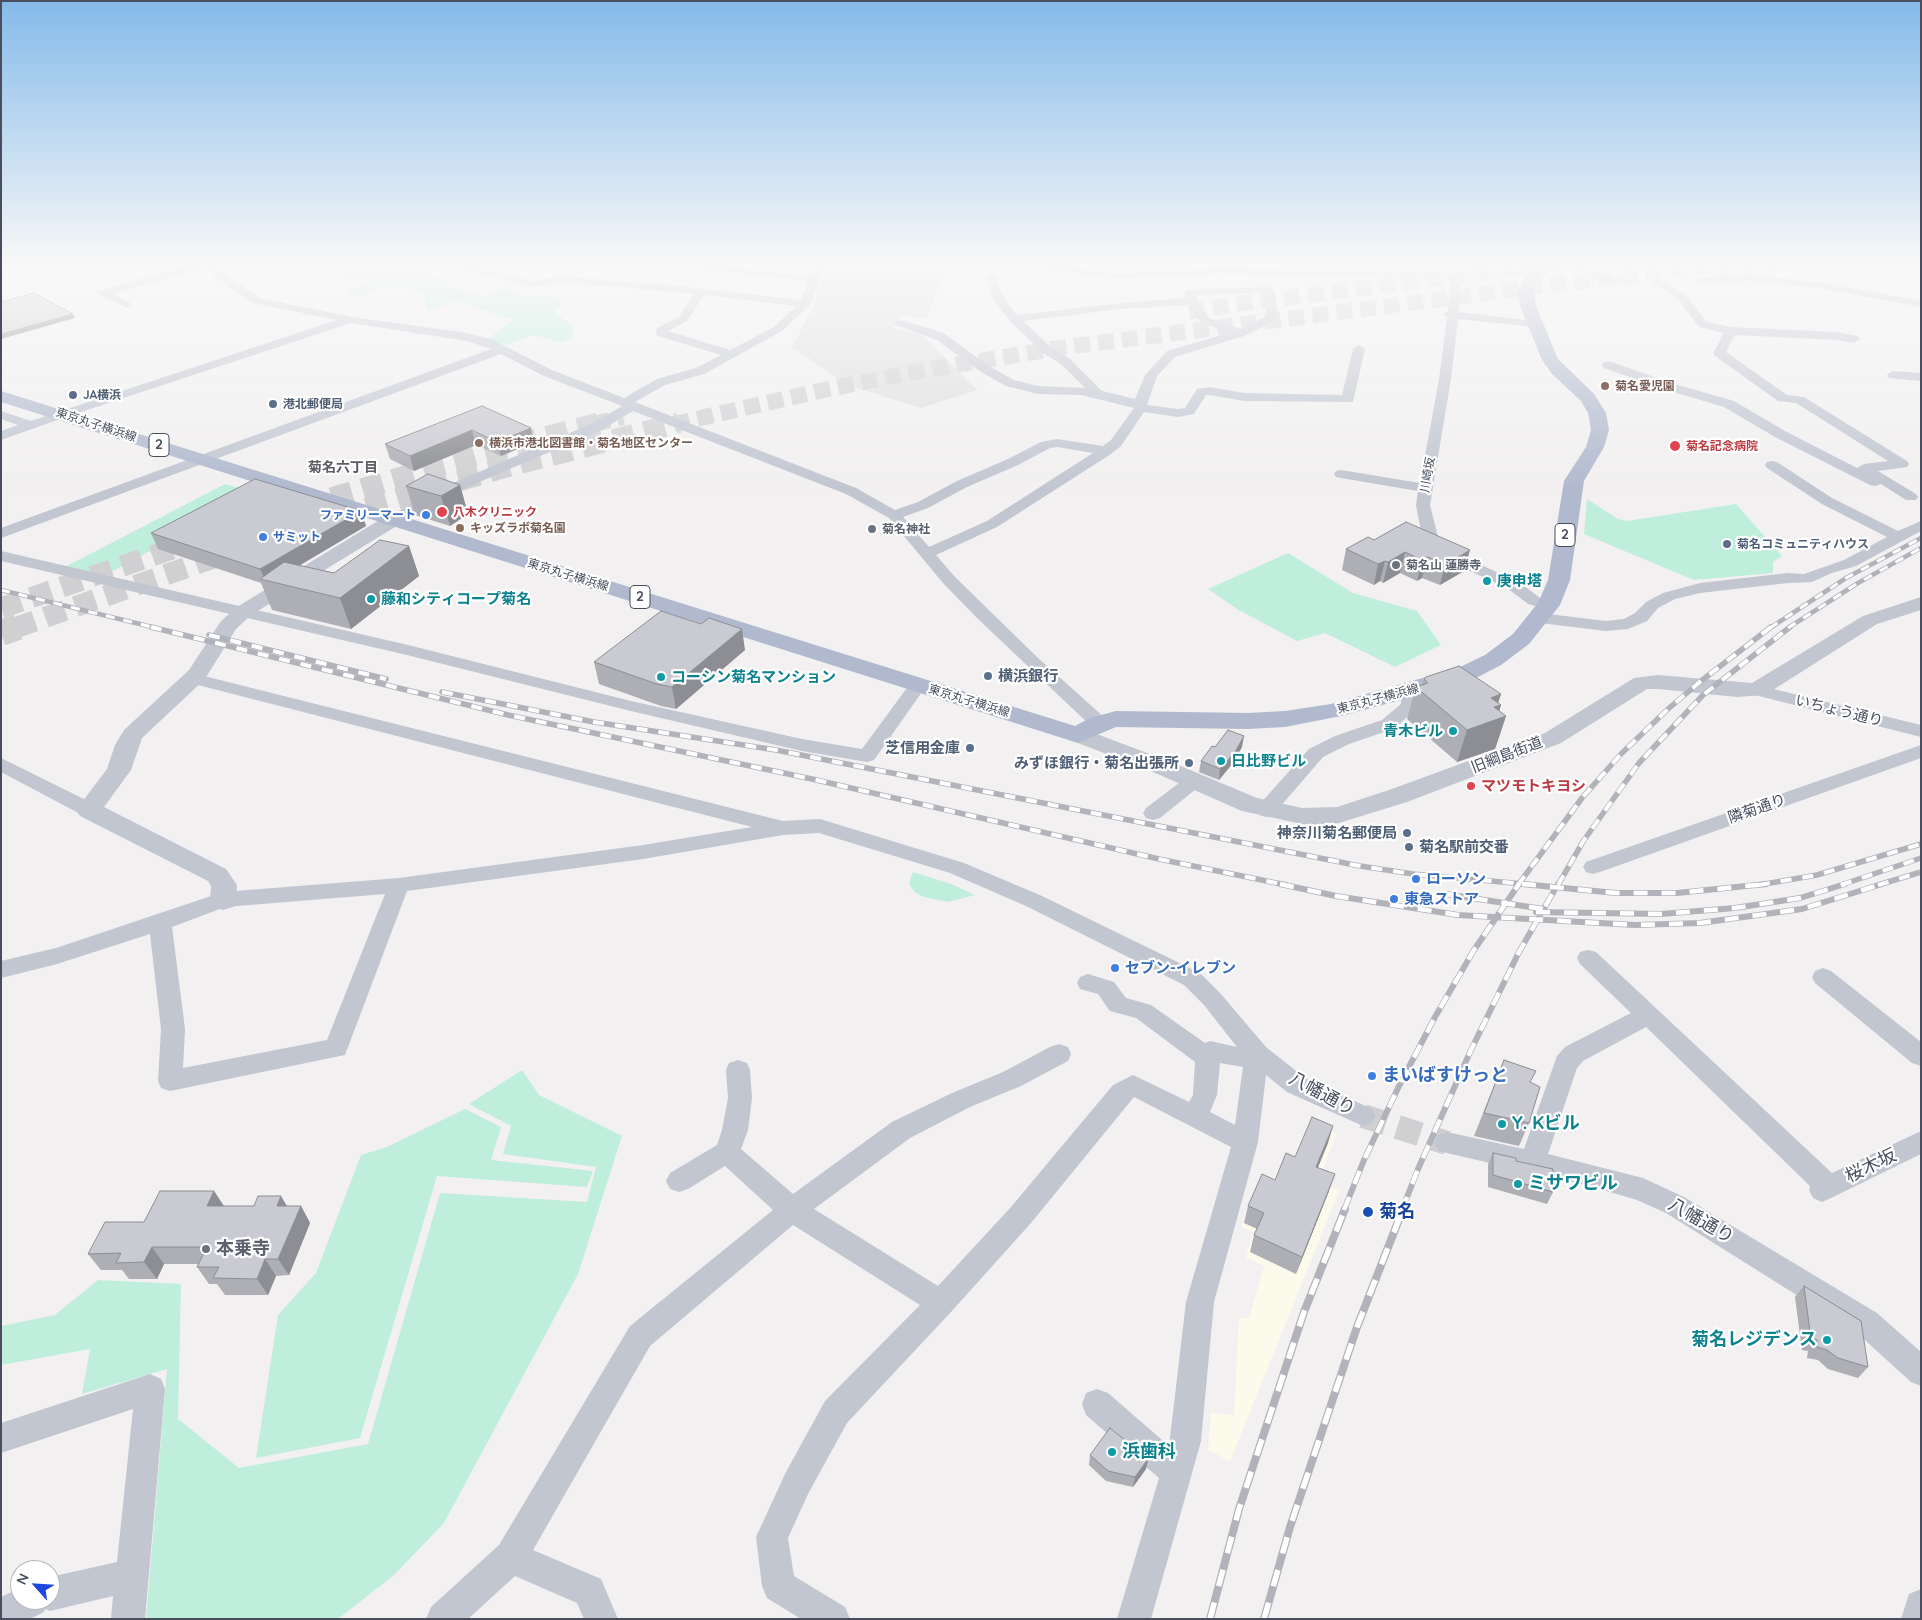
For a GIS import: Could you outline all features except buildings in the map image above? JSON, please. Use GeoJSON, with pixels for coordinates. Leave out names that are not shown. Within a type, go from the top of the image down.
{"type":"FeatureCollection","features":[{"type":"Feature","properties":{"kind":"main road","name":"東京丸子横浜線"},"geometry":{"type":"LineString","coordinates":[[1,396],[918,685],[1088,729],[1125,718],[1248,721],[1285,719],[1332,711],[1437,683],[1481,667],[1521,639],[1545,612],[1559,580],[1574,481],[1595,446],[1600,430],[1597,413],[1592,404],[1552,363],[1541,338]]}},
{"type":"Feature","properties":{"kind":"street"},"geometry":{"type":"LineString","coordinates":[[1,436],[61,414],[298,338]]}},
{"type":"Feature","properties":{"kind":"street"},"geometry":{"type":"LineString","coordinates":[[469,338],[502,349],[548,373],[851,492],[894,515],[949,580],[1017,648],[1088,729]]}},
{"type":"Feature","properties":{"kind":"street"},"geometry":{"type":"LineString","coordinates":[[677,338],[731,354]]}},
{"type":"Feature","properties":{"kind":"street"},"geometry":{"type":"LineString","coordinates":[[89,810],[119,770],[132,736],[192,678],[209,656],[228,625],[244,611],[437,495],[598,426],[662,382],[700,371],[762,338]]}},
{"type":"Feature","properties":{"kind":"street"},"geometry":{"type":"LineString","coordinates":[[942,338],[985,369],[1010,383],[1038,390],[1098,394],[1141,406],[1178,413],[1189,411],[1202,392],[1210,391],[1244,397],[1348,399],[1359,349]]}},
{"type":"Feature","properties":{"kind":"street"},"geometry":{"type":"LineString","coordinates":[[1035,338],[1048,350],[1065,361],[1098,394]]}},
{"type":"Feature","properties":{"kind":"street"},"geometry":{"type":"LineString","coordinates":[[926,554],[992,524],[1106,451],[1116,442],[1141,406],[1151,375],[1171,354],[1225,338]]}},
{"type":"Feature","properties":{"kind":"street","name":"川崎坂"},"geometry":{"type":"LineString","coordinates":[[1448,338],[1444,379],[1423,505],[1431,541],[1438,551],[1513,585],[1545,612],[1606,626],[1628,624],[1641,617],[1652,605],[1669,596],[1700,588],[1788,578],[1806,579],[1826,570],[1850,563],[1921,525]]}},
{"type":"Feature","properties":{"kind":"street"},"geometry":{"type":"LineString","coordinates":[[1728,338],[1719,354],[1783,398],[1799,400],[1902,464],[1864,468],[1916,499]]}},
{"type":"Feature","properties":{"kind":"street"},"geometry":{"type":"LineString","coordinates":[[1,533],[502,349]]}},
{"type":"Feature","properties":{"kind":"street"},"geometry":{"type":"LineString","coordinates":[[1608,364],[1676,389],[1729,404],[1780,434],[1862,476],[1916,499]]}},
{"type":"Feature","properties":{"kind":"street"},"geometry":{"type":"LineString","coordinates":[[1893,375],[1921,377]]}},
{"type":"Feature","properties":{"kind":"street"},"geometry":{"type":"LineString","coordinates":[[1,415],[31,425]]}},
{"type":"Feature","properties":{"kind":"street"},"geometry":{"type":"LineString","coordinates":[[894,515],[923,505],[962,484],[1013,462],[1046,445],[1057,443],[1106,451]]}},
{"type":"Feature","properties":{"kind":"street"},"geometry":{"type":"LineString","coordinates":[[1772,465],[1827,501],[1898,537]]}},
{"type":"Feature","properties":{"kind":"street"},"geometry":{"type":"LineString","coordinates":[[1341,474],[1425,488]]}},
{"type":"Feature","properties":{"kind":"street"},"geometry":{"type":"LineString","coordinates":[[1,556],[244,611],[640,708],[802,745],[867,756],[918,685]]}},
{"type":"Feature","properties":{"kind":"street"},"geometry":{"type":"LineString","coordinates":[[1757,690],[1870,620],[1921,603]]}},
{"type":"Feature","properties":{"kind":"street"},"geometry":{"type":"LineString","coordinates":[[192,678],[783,828]]}},
{"type":"Feature","properties":{"kind":"street","name":"旧綱島街道"},"geometry":{"type":"LineString","coordinates":[[1088,729],[1194,781],[1251,806],[1302,816],[1323,817],[1339,815],[1398,796],[1553,738],[1642,683],[1658,682],[1737,690],[1757,690]]}},
{"type":"Feature","properties":{"kind":"street","name":"いちょう通り"},"geometry":{"type":"LineString","coordinates":[[1757,690],[1921,731]]}},
{"type":"Feature","properties":{"kind":"street"},"geometry":{"type":"LineString","coordinates":[[1266,810],[1316,753],[1342,740],[1389,724],[1410,705],[1410,699],[1404,692]]}},
{"type":"Feature","properties":{"kind":"street","name":"隣菊通り"},"geometry":{"type":"LineString","coordinates":[[1593,867],[1921,751]]}},
{"type":"Feature","properties":{"kind":"street"},"geometry":{"type":"LineString","coordinates":[[1,764],[217,875],[224,885],[223,900]]}},
{"type":"Feature","properties":{"kind":"street"},"geometry":{"type":"LineString","coordinates":[[1153,813],[1194,781]]}},
{"type":"Feature","properties":{"kind":"street","name":"八幡通り"},"geometry":{"type":"LineString","coordinates":[[783,828],[820,826],[957,868],[1034,901],[1192,979],[1212,999],[1257,1057],[1296,1085],[1363,1116]]}},
{"type":"Feature","properties":{"kind":"street"},"geometry":{"type":"LineString","coordinates":[[1,970],[57,956],[160,923],[223,900],[399,885],[643,852],[783,828]]}},
{"type":"Feature","properties":{"kind":"street"},"geometry":{"type":"LineString","coordinates":[[160,923],[173,1030],[170,1082],[336,1048],[399,885]]}},
{"type":"Feature","properties":{"kind":"street"},"geometry":{"type":"LineString","coordinates":[[1532,1162],[1566,1063],[1574,1054],[1648,1015],[1588,958]]}},
{"type":"Feature","properties":{"kind":"street"},"geometry":{"type":"LineString","coordinates":[[1823,977],[1921,1056]]}},
{"type":"Feature","properties":{"kind":"street"},"geometry":{"type":"LineString","coordinates":[[1088,983],[1106,988],[1118,1005],[1143,1011],[1204,1055],[1208,1063],[1205,1095],[1195,1116]]}},
{"type":"Feature","properties":{"kind":"street","name":"桜木坂"},"geometry":{"type":"LineString","coordinates":[[1648,1015],[1825,1189],[1921,1142]]}},
{"type":"Feature","properties":{"kind":"street"},"geometry":{"type":"LineString","coordinates":[[1134,1619],[1186,1441],[1200,1302],[1245,1142],[1257,1057],[1210,1051],[1204,1055]]}},
{"type":"Feature","properties":{"kind":"street"},"geometry":{"type":"LineString","coordinates":[[443,1619],[511,1557],[640,1336],[792,1210],[902,1130],[961,1100],[1012,1079],[1059,1054]]}},
{"type":"Feature","properties":{"kind":"street"},"geometry":{"type":"LineString","coordinates":[[679,1181],[726,1152],[736,1122],[740,1098],[738,1070]]}},
{"type":"Feature","properties":{"kind":"street"},"geometry":{"type":"LineString","coordinates":[[833,1619],[779,1586],[772,1537],[797,1483],[836,1412],[941,1303],[1021,1216],[1122,1092],[1133,1085],[1245,1142]]}},
{"type":"Feature","properties":{"kind":"street","name":"八幡通り"},"geometry":{"type":"LineString","coordinates":[[1447,1143],[1586,1174],[1643,1190],[1731,1231],[1868,1323],[1921,1372]]}},
{"type":"Feature","properties":{"kind":"street"},"geometry":{"type":"LineString","coordinates":[[726,1152],[792,1210],[941,1303]]}},
{"type":"Feature","properties":{"kind":"street"},"geometry":{"type":"LineString","coordinates":[[1,1438],[150,1389],[128,1619]]}},
{"type":"Feature","properties":{"kind":"street"},"geometry":{"type":"LineString","coordinates":[[1097,1404],[1176,1472]]}},
{"type":"Feature","properties":{"kind":"street"},"geometry":{"type":"LineString","coordinates":[[511,1557],[590,1591],[602,1619]]}},
{"type":"Feature","properties":{"kind":"street"},"geometry":{"type":"LineString","coordinates":[[60,1592],[133,1575]]}},
{"type":"Feature","properties":{"kind":"street"},"geometry":{"type":"LineString","coordinates":[[1918,1619],[1921,1606]]}},
{"type":"Feature","properties":{"kind":"shaded area"},"geometry":{"type":"Polygon","coordinates":[[[797,338],[925,338],[977,390],[921,408],[847,385],[792,347],[797,338]]]}},
{"type":"Feature","properties":{"kind":"shaded area"},"geometry":{"type":"Polygon","coordinates":[[[1309,1121],[1337,1133],[1318,1181],[1339,1191],[1230,1461],[1208,1450],[1211,1413],[1234,1415],[1239,1318],[1249,1318],[1264,1266],[1246,1258],[1253,1232],[1241,1227],[1257,1187],[1268,1191],[1278,1167],[1288,1171],[1309,1121]]]}},
{"type":"Feature","properties":{"kind":"green space"},"geometry":{"type":"Polygon","coordinates":[[[490,338],[527,338],[506,345],[488,339],[490,338]]]}},
{"type":"Feature","properties":{"kind":"green space"},"geometry":{"type":"Polygon","coordinates":[[[543,338],[572,338],[571,340],[560,343],[543,338]]]}},
{"type":"Feature","properties":{"kind":"green space"},"geometry":{"type":"Polygon","coordinates":[[[225,484],[257,493],[104,576],[65,567],[225,484]]]}},
{"type":"Feature","properties":{"kind":"green space"},"geometry":{"type":"Polygon","coordinates":[[[1587,499],[1618,519],[1627,521],[1736,504],[1782,556],[1773,562],[1773,573],[1694,580],[1584,534],[1587,499]]]}},
{"type":"Feature","properties":{"kind":"green space"},"geometry":{"type":"Polygon","coordinates":[[[1288,553],[1353,593],[1417,611],[1441,645],[1395,667],[1325,633],[1297,641],[1237,609],[1208,589],[1288,553]]]}},
{"type":"Feature","properties":{"kind":"green space"},"geometry":{"type":"Polygon","coordinates":[[[913,872],[951,884],[975,895],[948,902],[924,897],[916,893],[909,883],[913,872]]]}},
{"type":"Feature","properties":{"kind":"green space"},"geometry":{"type":"Polygon","coordinates":[[[522,1070],[539,1095],[622,1136],[578,1274],[444,1523],[394,1575],[338,1619],[146,1619],[167,1369],[82,1394],[90,1349],[1,1365],[1,1326],[55,1315],[98,1280],[181,1284],[178,1419],[239,1468],[368,1444],[440,1193],[587,1202],[596,1167],[503,1154],[511,1126],[469,1104],[522,1070]]]}},
{"type":"Feature","properties":{"kind":"green space"},"geometry":{"type":"Polygon","coordinates":[[[465,1109],[501,1127],[491,1160],[593,1171],[587,1187],[437,1176],[360,1438],[256,1458],[278,1315],[316,1273],[361,1155],[387,1147],[465,1109]]]}},
{"type":"Feature","properties":{"kind":"tunnel"},"geometry":{"type":"LineString","coordinates":[[674,424],[828,389],[914,372],[1058,348],[1139,338]]}},
{"type":"Feature","properties":{"kind":"tunnel"},"geometry":{"type":"LineString","coordinates":[[594,424],[623,417]]}},
{"type":"Feature","properties":{"kind":"tunnel"},"geometry":{"type":"LineString","coordinates":[[301,507],[479,454],[599,423]]}},
{"type":"Feature","properties":{"kind":"tunnel"},"geometry":{"type":"LineString","coordinates":[[336,517],[506,467],[679,423]]}},
{"type":"Feature","properties":{"kind":"tunnel"},"geometry":{"type":"LineString","coordinates":[[1,608],[201,539]]}},
{"type":"Feature","properties":{"kind":"tunnel"},"geometry":{"type":"LineString","coordinates":[[15,628],[236,550]]}},
{"type":"Feature","properties":{"kind":"tunnel"},"geometry":{"type":"LineString","coordinates":[[1,633],[18,627]]}},
{"type":"Feature","properties":{"kind":"tunnel"},"geometry":{"type":"LineString","coordinates":[[1363,1116],[1447,1143]]}},
{"type":"Feature","properties":{"kind":"railway"},"geometry":{"type":"LineString","coordinates":[[1770,628],[1846,578],[1921,538]]}},
{"type":"Feature","properties":{"kind":"railway"},"geometry":{"type":"LineString","coordinates":[[1788,628],[1858,583],[1921,548]]}},
{"type":"Feature","properties":{"kind":"railway"},"geometry":{"type":"LineString","coordinates":[[1,590],[156,628]]}},
{"type":"Feature","properties":{"kind":"railway"},"geometry":{"type":"LineString","coordinates":[[151,627],[508,715],[812,779],[1159,859],[1286,885]]}},
{"type":"Feature","properties":{"kind":"railway"},"geometry":{"type":"LineString","coordinates":[[1519,884],[1582,798],[1621,754],[1668,709],[1701,681],[1771,627]]}},
{"type":"Feature","properties":{"kind":"railway"},"geometry":{"type":"LineString","coordinates":[[1558,885],[1584,840],[1639,763],[1703,695],[1790,627]]}},
{"type":"Feature","properties":{"kind":"railway"},"geometry":{"type":"LineString","coordinates":[[209,635],[386,679]]}},
{"type":"Feature","properties":{"kind":"railway"},"geometry":{"type":"LineString","coordinates":[[442,692],[594,722],[776,750],[1360,866],[1413,874],[1519,884]]}},
{"type":"Feature","properties":{"kind":"railway"},"geometry":{"type":"LineString","coordinates":[[1763,884],[1817,875],[1921,844]]}},
{"type":"Feature","properties":{"kind":"railway"},"geometry":{"type":"LineString","coordinates":[[1841,885],[1921,858]]}},
{"type":"Feature","properties":{"kind":"railway"},"geometry":{"type":"LineString","coordinates":[[1878,885],[1921,872]]}},
{"type":"Feature","properties":{"kind":"railway"},"geometry":{"type":"LineString","coordinates":[[1280,884],[1336,896],[1458,915],[1496,917]]}},
{"type":"Feature","properties":{"kind":"railway"},"geometry":{"type":"LineString","coordinates":[[1506,903],[1519,884]]}},
{"type":"Feature","properties":{"kind":"railway"},"geometry":{"type":"LineString","coordinates":[[1519,884],[1535,885]]}},
{"type":"Feature","properties":{"kind":"railway"},"geometry":{"type":"LineString","coordinates":[[1522,884],[1556,887]]}},
{"type":"Feature","properties":{"kind":"railway"},"geometry":{"type":"LineString","coordinates":[[1556,887],[1616,893],[1677,893],[1763,884]]}},
{"type":"Feature","properties":{"kind":"railway"},"geometry":{"type":"LineString","coordinates":[[1759,885],[1763,884]]}},
{"type":"Feature","properties":{"kind":"railway"},"geometry":{"type":"LineString","coordinates":[[1542,912],[1661,914],[1735,908],[1800,898],[1845,884]]}},
{"type":"Feature","properties":{"kind":"railway"},"geometry":{"type":"LineString","coordinates":[[1538,919],[1635,925],[1700,923],[1802,909],[1882,884]]}},
{"type":"Feature","properties":{"kind":"railway"},"geometry":{"type":"LineString","coordinates":[[1542,912],[1556,887]]}},
{"type":"Feature","properties":{"kind":"railway"},"geometry":{"type":"LineString","coordinates":[[1446,894],[1506,903]]}},
{"type":"Feature","properties":{"kind":"railway"},"geometry":{"type":"LineString","coordinates":[[1496,917],[1506,903]]}},
{"type":"Feature","properties":{"kind":"railway"},"geometry":{"type":"LineString","coordinates":[[1506,903],[1543,909]]}},
{"type":"Feature","properties":{"kind":"railway"},"geometry":{"type":"LineString","coordinates":[[1536,912],[1542,912]]}},
{"type":"Feature","properties":{"kind":"railway"},"geometry":{"type":"LineString","coordinates":[[1538,919],[1542,912]]}},
{"type":"Feature","properties":{"kind":"railway"},"geometry":{"type":"LineString","coordinates":[[1344,1210],[1364,1160],[1399,1086],[1435,1017],[1474,950],[1496,917]]}},
{"type":"Feature","properties":{"kind":"railway"},"geometry":{"type":"LineString","coordinates":[[1496,917],[1538,919]]}},
{"type":"Feature","properties":{"kind":"railway"},"geometry":{"type":"LineString","coordinates":[[1402,1210],[1418,1169],[1471,1050],[1519,952],[1538,919]]}},
{"type":"Feature","properties":{"kind":"railway"},"geometry":{"type":"LineString","coordinates":[[1210,1619],[1239,1509],[1304,1312],[1345,1209]]}},
{"type":"Feature","properties":{"kind":"railway"},"geometry":{"type":"LineString","coordinates":[[1264,1619],[1290,1527],[1357,1327],[1403,1209]]}},
{"type":"Feature","properties":{"kind":"place","name":"菊名愛児園"},"geometry":{"type":"Point","coordinates":[1605,386]}},
{"type":"Feature","properties":{"kind":"place","name":"JA横浜"},"geometry":{"type":"Point","coordinates":[73,395]}},
{"type":"Feature","properties":{"kind":"place","name":"港北郵便局"},"geometry":{"type":"Point","coordinates":[273,404]}},
{"type":"Feature","properties":{"kind":"place","name":"横浜市港北図書館・菊名地区センター"},"geometry":{"type":"Point","coordinates":[479,443]}},
{"type":"Feature","properties":{"kind":"place","name":"菊名記念病院"},"geometry":{"type":"Point","coordinates":[1675,446]}},
{"type":"Feature","properties":{"kind":"place","name":"八木クリニック"},"geometry":{"type":"Point","coordinates":[442,512]}},
{"type":"Feature","properties":{"kind":"place","name":"ファミリーマート"},"geometry":{"type":"Point","coordinates":[426,515]}},
{"type":"Feature","properties":{"kind":"place","name":"キッズラボ菊名園"},"geometry":{"type":"Point","coordinates":[460,528]}},
{"type":"Feature","properties":{"kind":"place","name":"菊名神社"},"geometry":{"type":"Point","coordinates":[872,529]}},
{"type":"Feature","properties":{"kind":"place","name":"サミット"},"geometry":{"type":"Point","coordinates":[263,537]}},
{"type":"Feature","properties":{"kind":"place","name":"菊名コミュニティハウス"},"geometry":{"type":"Point","coordinates":[1727,544]}},
{"type":"Feature","properties":{"kind":"place","name":"菊名山 蓮勝寺"},"geometry":{"type":"Point","coordinates":[1396,565]}},
{"type":"Feature","properties":{"kind":"place","name":"庚申塔"},"geometry":{"type":"Point","coordinates":[1487,581]}},
{"type":"Feature","properties":{"kind":"place","name":"藤和シティコープ菊名"},"geometry":{"type":"Point","coordinates":[371,599]}},
{"type":"Feature","properties":{"kind":"place","name":"横浜銀行"},"geometry":{"type":"Point","coordinates":[988,676]}},
{"type":"Feature","properties":{"kind":"place","name":"コーシン菊名マンション"},"geometry":{"type":"Point","coordinates":[661,677]}},
{"type":"Feature","properties":{"kind":"place","name":"青木ビル"},"geometry":{"type":"Point","coordinates":[1453,731]}},
{"type":"Feature","properties":{"kind":"place","name":"芝信用金庫"},"geometry":{"type":"Point","coordinates":[970,748]}},
{"type":"Feature","properties":{"kind":"place","name":"日比野ビル"},"geometry":{"type":"Point","coordinates":[1221,761]}},
{"type":"Feature","properties":{"kind":"place","name":"みずほ銀行・菊名出張所"},"geometry":{"type":"Point","coordinates":[1189,763]}},
{"type":"Feature","properties":{"kind":"place","name":"マツモトキヨシ"},"geometry":{"type":"Point","coordinates":[1471,786]}},
{"type":"Feature","properties":{"kind":"place","name":"神奈川菊名郵便局"},"geometry":{"type":"Point","coordinates":[1407,833]}},
{"type":"Feature","properties":{"kind":"place","name":"菊名駅前交番"},"geometry":{"type":"Point","coordinates":[1409,847]}},
{"type":"Feature","properties":{"kind":"place","name":"ローソン"},"geometry":{"type":"Point","coordinates":[1416,879]}},
{"type":"Feature","properties":{"kind":"place","name":"東急ストア"},"geometry":{"type":"Point","coordinates":[1394,899]}},
{"type":"Feature","properties":{"kind":"place","name":"セブン-イレブン"},"geometry":{"type":"Point","coordinates":[1115,968]}},
{"type":"Feature","properties":{"kind":"place","name":"まいばすけっと"},"geometry":{"type":"Point","coordinates":[1372,1076]}},
{"type":"Feature","properties":{"kind":"place","name":"Y. Kビル"},"geometry":{"type":"Point","coordinates":[1502,1124]}},
{"type":"Feature","properties":{"kind":"place","name":"ミサワビル"},"geometry":{"type":"Point","coordinates":[1518,1184]}},
{"type":"Feature","properties":{"kind":"place","name":"菊名"},"geometry":{"type":"Point","coordinates":[1368,1212]}},
{"type":"Feature","properties":{"kind":"place","name":"本乗寺"},"geometry":{"type":"Point","coordinates":[206,1249]}},
{"type":"Feature","properties":{"kind":"place","name":"菊名レジデンス"},"geometry":{"type":"Point","coordinates":[1827,1340]}},
{"type":"Feature","properties":{"kind":"place","name":"浜歯科"},"geometry":{"type":"Point","coordinates":[1112,1452]}},
{"type":"Feature","properties":{"kind":"district","name":"菊名六丁目"},"geometry":{"type":"Point","coordinates":[343,468]}}]}
